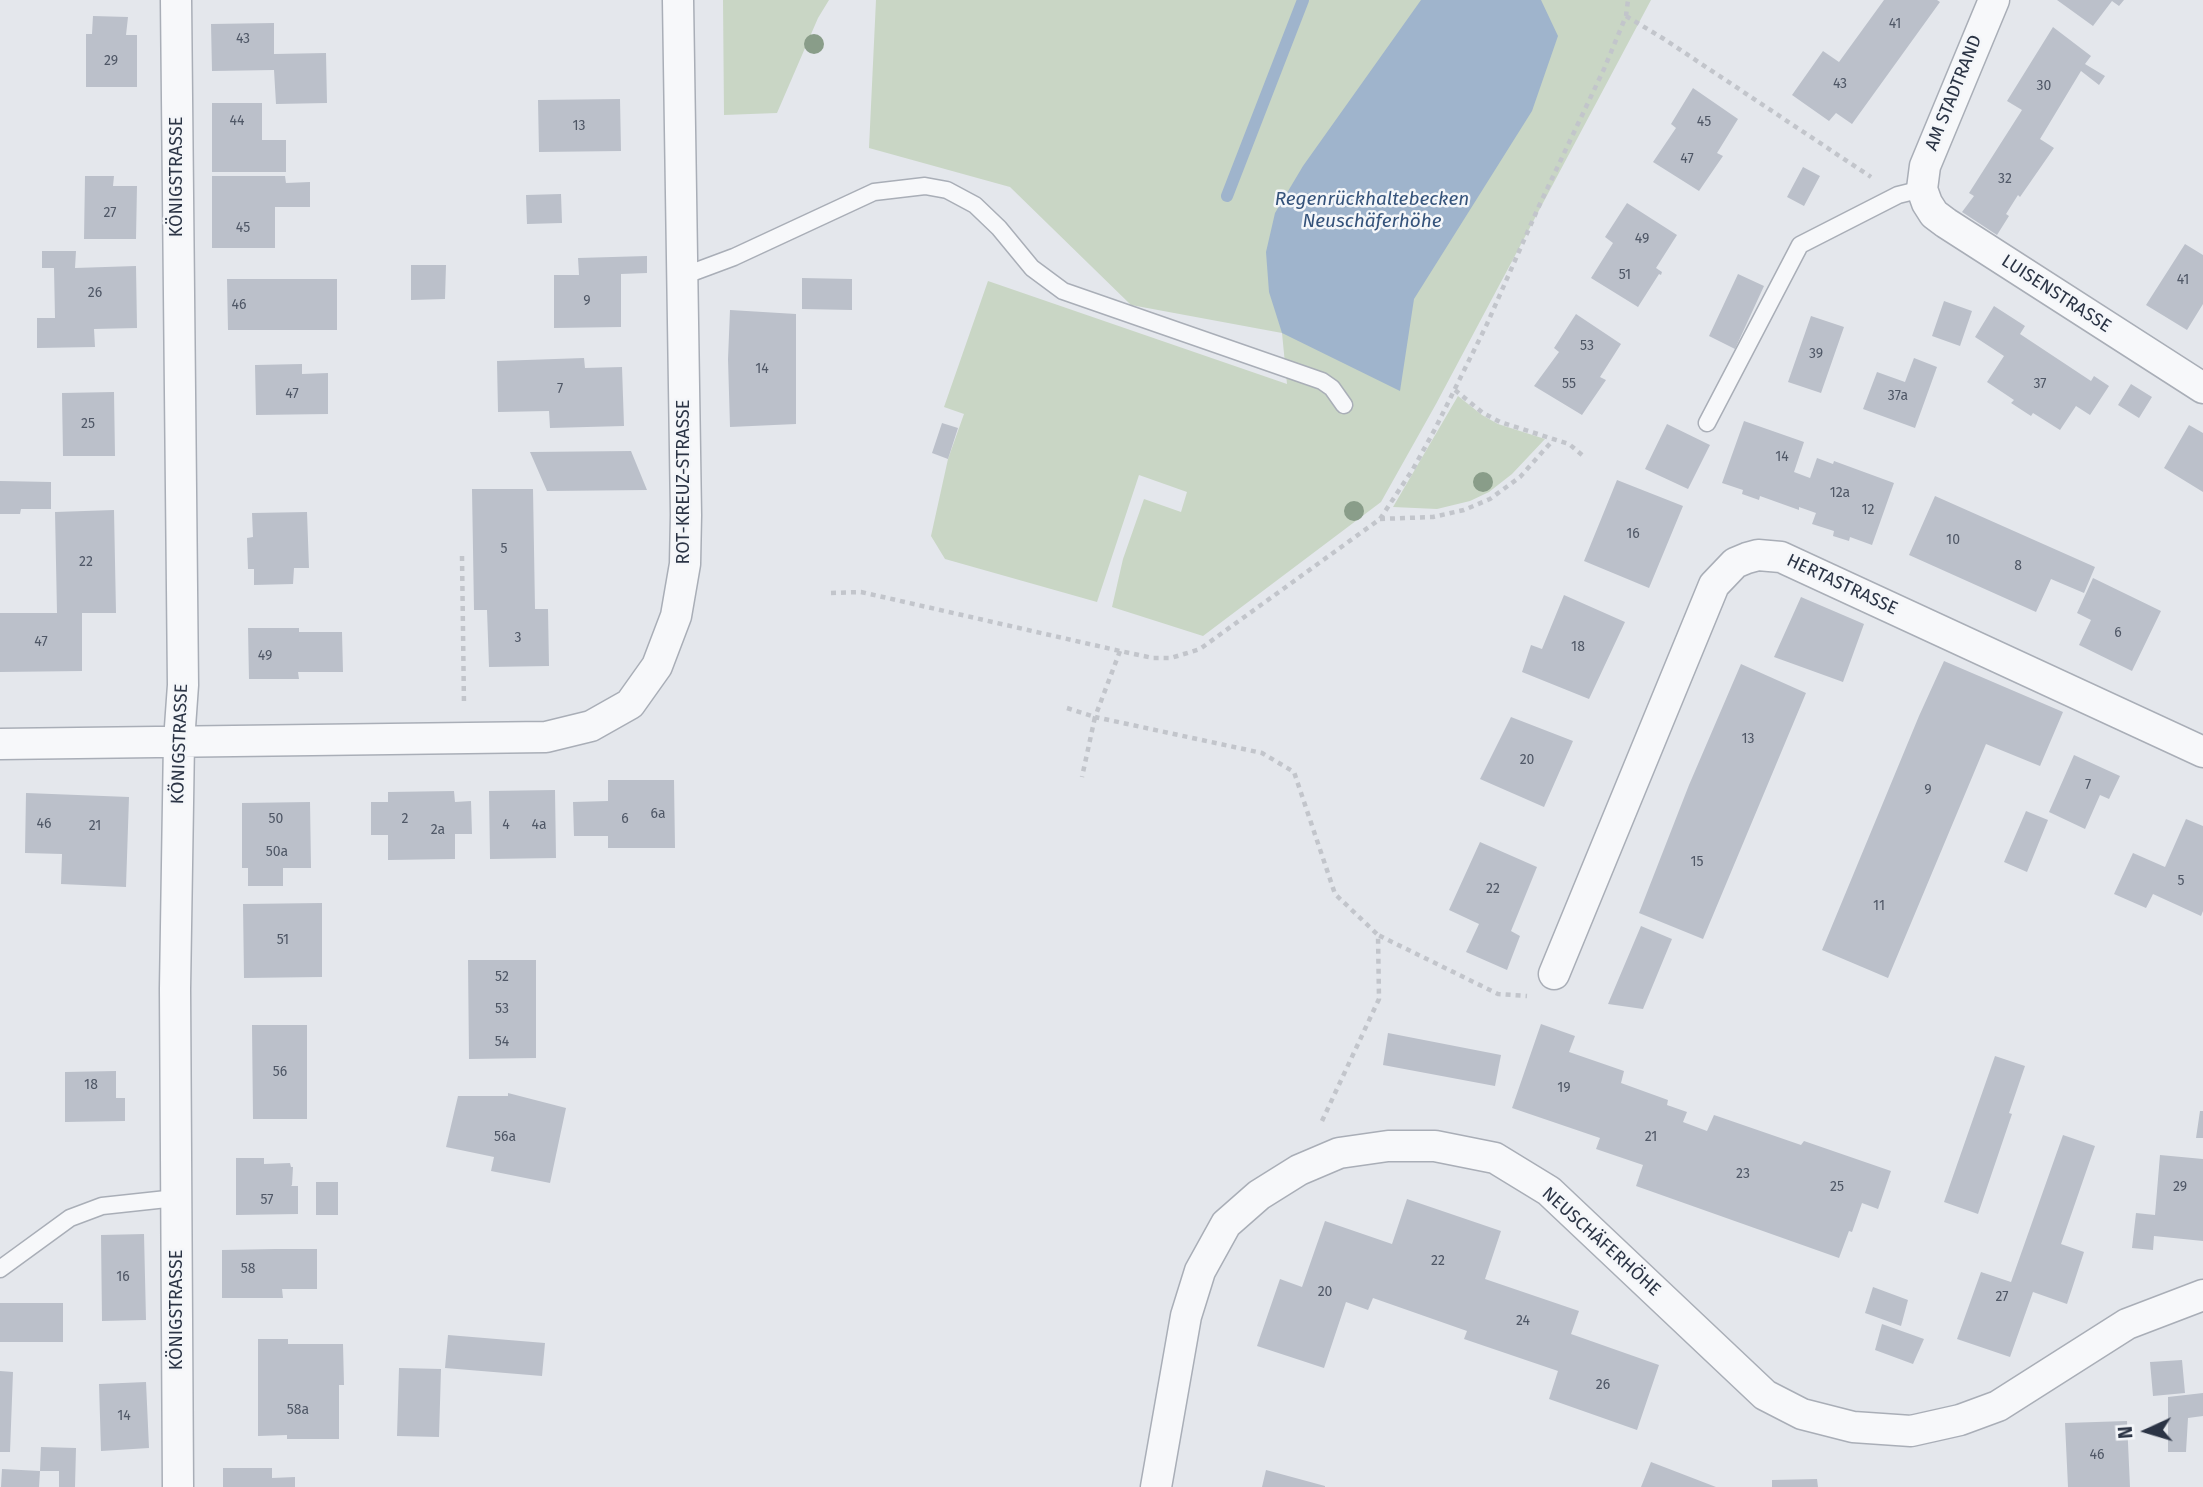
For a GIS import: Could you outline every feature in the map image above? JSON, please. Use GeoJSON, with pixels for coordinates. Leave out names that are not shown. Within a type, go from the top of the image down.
{"type":"FeatureCollection","features":[{"type":"Feature","properties":{"kind":"street","name":"KÖNIGSTRASSE"},"geometry":{"type":"LineString","coordinates":[[176,0],[183,685],[175,989],[178,1487]]}},
{"type":"Feature","properties":{"kind":"street","name":"ROT-KREUZ-STRASSE"},"geometry":{"type":"LineString","coordinates":[[0,744],[546,737],[591,726],[630,704],[657,666],[676,616],[685,564],[687,515],[678,0]]}},
{"type":"Feature","properties":{"kind":"street","name":"AM STADTRAND"},"geometry":{"type":"LineString","coordinates":[[1910,192],[1924,166],[1994,0]]}},
{"type":"Feature","properties":{"kind":"street","name":"LUISENSTRASSE"},"geometry":{"type":"LineString","coordinates":[[1910,192],[1946,223],[2203,388]]}},
{"type":"Feature","properties":{"kind":"street","name":"HERTASTRASSE"},"geometry":{"type":"LineString","coordinates":[[1554,974],[1714,585],[1735,563],[1747,558],[1758,555],[1781,557],[2203,752]]}},
{"type":"Feature","properties":{"kind":"street","name":"NEUSCHÄFERHÖHE"},"geometry":{"type":"LineString","coordinates":[[1156,1487],[1186,1316],[1200,1270],[1226,1224],[1259,1195],[1299,1170],[1339,1153],[1388,1146],[1435,1146],[1494,1158],[1549,1191],[1765,1395],[1801,1414],[1853,1427],[1912,1431],[1960,1420],[1998,1406],[2127,1324],[2203,1295]]}},
{"type":"Feature","properties":{"kind":"lane"},"geometry":{"type":"LineString","coordinates":[[683,276],[734,257],[874,192],[925,186],[947,190],[975,205],[999,228],[1032,268],[1063,291],[1322,381],[1332,388],[1343,405]]}},
{"type":"Feature","properties":{"kind":"lane"},"geometry":{"type":"LineString","coordinates":[[1707,423],[1801,245],[1910,192]]}},
{"type":"Feature","properties":{"kind":"lane"},"geometry":{"type":"LineString","coordinates":[[0,1269],[69,1218],[102,1206],[176,1198]]}},
{"type":"Feature","properties":{"kind":"path"},"geometry":{"type":"LineString","coordinates":[[831,593],[861,592],[1120,652],[1162,658],[1184,655],[1200,649],[1380,519],[1413,469],[1455,390],[1604,69],[1626,16],[1628,0]]}},
{"type":"Feature","properties":{"kind":"path"},"geometry":{"type":"LineString","coordinates":[[1626,16],[1910,192]]}},
{"type":"Feature","properties":{"kind":"path"},"geometry":{"type":"LineString","coordinates":[[1455,390],[1483,413],[1500,422],[1569,444],[1582,455]]}},
{"type":"Feature","properties":{"kind":"path"},"geometry":{"type":"LineString","coordinates":[[1380,519],[1433,517],[1464,510],[1490,499],[1520,477],[1554,439]]}},
{"type":"Feature","properties":{"kind":"path"},"geometry":{"type":"LineString","coordinates":[[462,556],[465,737]]}},
{"type":"Feature","properties":{"kind":"path"},"geometry":{"type":"LineString","coordinates":[[1082,777],[1094,717],[1120,652]]}},
{"type":"Feature","properties":{"kind":"path"},"geometry":{"type":"LineString","coordinates":[[1067,708],[1094,717],[1262,752],[1294,772],[1335,894],[1378,935],[1498,994],[1542,998],[1554,974]]}},
{"type":"Feature","properties":{"kind":"path"},"geometry":{"type":"LineString","coordinates":[[1299,1170],[1379,999],[1378,935]]}},
{"type":"Feature","properties":{"kind":"green space"},"geometry":{"type":"Polygon","coordinates":[[[723,0],[829,0],[818,18],[777,113],[724,115],[723,0]]]}},
{"type":"Feature","properties":{"kind":"green space"},"geometry":{"type":"Polygon","coordinates":[[[876,0],[1651,0],[1381,502],[1203,636],[1112,607],[1123,559],[1144,499],[1181,512],[1187,492],[1139,475],[1097,602],[945,559],[931,536],[948,459],[964,414],[944,407],[988,281],[1287,384],[1282,333],[1131,305],[1010,187],[869,148],[876,0]]]}},
{"type":"Feature","properties":{"kind":"green space"},"geometry":{"type":"Polygon","coordinates":[[[1458,396],[1498,424],[1545,439],[1512,474],[1489,492],[1470,501],[1437,509],[1393,507],[1458,396]]]}},
{"type":"Feature","properties":{"kind":"water","name":"Regenrückhaltebecken Neuschäferhöhe"},"geometry":{"type":"Polygon","coordinates":[[[1421,0],[1541,0],[1558,36],[1532,111],[1414,299],[1400,391],[1282,333],[1269,292],[1266,252],[1275,213],[1303,166],[1421,0]]]}},
{"type":"Feature","properties":{"kind":"building"},"geometry":{"type":"Polygon","coordinates":[[[1884,0],[1940,2],[1852,124],[1836,113],[1829,121],[1792,95],[1823,51],[1839,62],[1884,0]]]}},
{"type":"Feature","properties":{"kind":"building"},"geometry":{"type":"Polygon","coordinates":[[[2057,0],[2124,0],[2119,6],[2112,1],[2093,26],[2057,0]]]}},
{"type":"Feature","properties":{"kind":"building"},"geometry":{"type":"Polygon","coordinates":[[[93,16],[128,17],[126,35],[137,35],[137,87],[86,87],[86,34],[92,34],[93,16]]]}},
{"type":"Feature","properties":{"kind":"building"},"geometry":{"type":"Polygon","coordinates":[[[274,23],[274,54],[326,53],[327,103],[276,104],[274,70],[212,71],[211,24],[274,23]]]}},
{"type":"Feature","properties":{"kind":"building"},"geometry":{"type":"Polygon","coordinates":[[[2053,27],[2091,56],[2085,64],[2105,76],[2099,85],[2081,71],[2040,139],[2054,148],[2020,197],[2018,195],[1997,235],[1962,212],[1974,196],[1969,193],[2022,110],[2007,101],[2053,27]]]}},
{"type":"Feature","properties":{"kind":"building"},"geometry":{"type":"Polygon","coordinates":[[[1693,88],[1738,119],[1717,153],[1723,156],[1699,191],[1653,162],[1676,128],[1671,124],[1693,88]]]}},
{"type":"Feature","properties":{"kind":"building"},"geometry":{"type":"Polygon","coordinates":[[[620,99],[621,151],[539,152],[538,100],[620,99]]]}},
{"type":"Feature","properties":{"kind":"building"},"geometry":{"type":"Polygon","coordinates":[[[212,103],[262,103],[262,140],[286,140],[286,172],[212,172],[212,103]]]}},
{"type":"Feature","properties":{"kind":"building"},"geometry":{"type":"Polygon","coordinates":[[[1803,167],[1820,176],[1804,206],[1787,197],[1803,167]]]}},
{"type":"Feature","properties":{"kind":"building"},"geometry":{"type":"Polygon","coordinates":[[[85,176],[114,176],[113,186],[137,186],[136,239],[84,239],[85,176]]]}},
{"type":"Feature","properties":{"kind":"building"},"geometry":{"type":"Polygon","coordinates":[[[212,176],[285,176],[286,183],[310,182],[310,207],[275,207],[275,248],[212,248],[212,176]]]}},
{"type":"Feature","properties":{"kind":"building"},"geometry":{"type":"Polygon","coordinates":[[[561,194],[562,223],[527,224],[526,195],[561,194]]]}},
{"type":"Feature","properties":{"kind":"building"},"geometry":{"type":"Polygon","coordinates":[[[1627,203],[1677,235],[1656,268],[1662,272],[1661,275],[1659,274],[1638,307],[1591,278],[1613,243],[1605,237],[1627,203]]]}},
{"type":"Feature","properties":{"kind":"building"},"geometry":{"type":"Polygon","coordinates":[[[2185,244],[2203,255],[2203,304],[2187,330],[2146,305],[2185,244]]]}},
{"type":"Feature","properties":{"kind":"building"},"geometry":{"type":"Polygon","coordinates":[[[42,251],[76,251],[75,268],[136,266],[137,328],[94,329],[95,347],[37,348],[37,318],[55,318],[54,268],[42,268],[42,251]]]}},
{"type":"Feature","properties":{"kind":"building"},"geometry":{"type":"Polygon","coordinates":[[[647,256],[647,273],[621,274],[621,327],[554,328],[554,275],[579,275],[578,258],[647,256]]]}},
{"type":"Feature","properties":{"kind":"building"},"geometry":{"type":"Polygon","coordinates":[[[411,265],[446,265],[445,299],[411,300],[411,265]]]}},
{"type":"Feature","properties":{"kind":"building"},"geometry":{"type":"Polygon","coordinates":[[[1738,274],[1764,286],[1735,349],[1709,336],[1738,274]]]}},
{"type":"Feature","properties":{"kind":"building"},"geometry":{"type":"Polygon","coordinates":[[[802,278],[852,279],[852,310],[802,309],[802,278]]]}},
{"type":"Feature","properties":{"kind":"building"},"geometry":{"type":"Polygon","coordinates":[[[227,279],[337,279],[337,330],[228,330],[227,279]]]}},
{"type":"Feature","properties":{"kind":"building"},"geometry":{"type":"Polygon","coordinates":[[[1944,301],[1972,311],[1960,346],[1932,336],[1944,301]]]}},
{"type":"Feature","properties":{"kind":"building"},"geometry":{"type":"Polygon","coordinates":[[[1994,306],[2025,326],[2020,334],[2091,381],[2094,376],[2109,386],[2090,415],[2076,406],[2060,430],[2011,403],[2014,400],[1987,382],[2004,356],[1975,337],[1994,306]]]}},
{"type":"Feature","properties":{"kind":"building"},"geometry":{"type":"Polygon","coordinates":[[[730,310],[796,314],[796,424],[730,427],[730,310]]]}},
{"type":"Feature","properties":{"kind":"building"},"geometry":{"type":"Polygon","coordinates":[[[1576,314],[1621,344],[1600,377],[1606,380],[1582,415],[1534,386],[1559,352],[1554,348],[1576,314]]]}},
{"type":"Feature","properties":{"kind":"building"},"geometry":{"type":"Polygon","coordinates":[[[1811,316],[1844,327],[1821,393],[1788,382],[1811,316]]]}},
{"type":"Feature","properties":{"kind":"building"},"geometry":{"type":"Polygon","coordinates":[[[584,358],[585,368],[622,367],[624,426],[550,428],[549,411],[498,412],[497,361],[584,358]]]}},
{"type":"Feature","properties":{"kind":"building"},"geometry":{"type":"Polygon","coordinates":[[[1914,358],[1937,367],[1915,428],[1863,409],[1877,372],[1905,382],[1914,358]]]}},
{"type":"Feature","properties":{"kind":"building"},"geometry":{"type":"Polygon","coordinates":[[[302,364],[302,374],[328,373],[328,414],[256,415],[255,365],[302,364]]]}},
{"type":"Feature","properties":{"kind":"building"},"geometry":{"type":"Polygon","coordinates":[[[2131,384],[2152,397],[2139,418],[2118,405],[2131,384]]]}},
{"type":"Feature","properties":{"kind":"building"},"geometry":{"type":"Polygon","coordinates":[[[114,392],[115,456],[63,456],[62,393],[114,392]]]}},
{"type":"Feature","properties":{"kind":"building"},"geometry":{"type":"Polygon","coordinates":[[[1744,421],[1804,442],[1794,472],[1810,478],[1817,458],[1833,464],[1834,461],[1894,483],[1872,545],[1850,537],[1849,541],[1833,536],[1834,531],[1812,524],[1816,513],[1760,496],[1759,500],[1742,494],[1743,490],[1722,483],[1744,421]]]}},
{"type":"Feature","properties":{"kind":"building"},"geometry":{"type":"Polygon","coordinates":[[[942,423],[958,428],[948,459],[932,453],[942,423]]]}},
{"type":"Feature","properties":{"kind":"building"},"geometry":{"type":"Polygon","coordinates":[[[1667,424],[1710,445],[1688,489],[1645,469],[1667,424]]]}},
{"type":"Feature","properties":{"kind":"building"},"geometry":{"type":"Polygon","coordinates":[[[2189,425],[2203,433],[2203,492],[2164,468],[2189,425]]]}},
{"type":"Feature","properties":{"kind":"building"},"geometry":{"type":"Polygon","coordinates":[[[631,451],[647,490],[547,491],[530,452],[631,451]]]}},
{"type":"Feature","properties":{"kind":"building"},"geometry":{"type":"Polygon","coordinates":[[[1617,480],[1683,506],[1649,588],[1584,561],[1617,480]]]}},
{"type":"Feature","properties":{"kind":"building"},"geometry":{"type":"Polygon","coordinates":[[[0,481],[51,482],[51,509],[21,509],[20,514],[0,514],[0,481]]]}},
{"type":"Feature","properties":{"kind":"building"},"geometry":{"type":"Polygon","coordinates":[[[472,489],[533,489],[535,609],[548,609],[549,666],[489,667],[487,610],[474,610],[472,489]]]}},
{"type":"Feature","properties":{"kind":"building"},"geometry":{"type":"Polygon","coordinates":[[[1935,496],[2095,567],[2084,593],[2051,579],[2036,612],[1909,555],[1935,496]]]}},
{"type":"Feature","properties":{"kind":"building"},"geometry":{"type":"Polygon","coordinates":[[[114,510],[116,613],[82,613],[82,671],[0,672],[0,613],[57,613],[55,512],[114,510]]]}},
{"type":"Feature","properties":{"kind":"building"},"geometry":{"type":"Polygon","coordinates":[[[307,512],[309,568],[294,568],[293,584],[254,585],[254,569],[248,569],[247,538],[253,537],[252,513],[307,512]]]}},
{"type":"Feature","properties":{"kind":"building"},"geometry":{"type":"Polygon","coordinates":[[[2093,578],[2161,611],[2132,671],[2079,645],[2091,620],[2077,613],[2093,578]]]}},
{"type":"Feature","properties":{"kind":"building"},"geometry":{"type":"Polygon","coordinates":[[[1564,595],[1625,622],[1589,699],[1522,672],[1531,645],[1542,649],[1564,595]]]}},
{"type":"Feature","properties":{"kind":"building"},"geometry":{"type":"Polygon","coordinates":[[[1801,597],[1864,624],[1843,682],[1774,657],[1801,597]]]}},
{"type":"Feature","properties":{"kind":"building"},"geometry":{"type":"Polygon","coordinates":[[[248,628],[299,628],[299,632],[342,632],[343,672],[298,672],[299,679],[249,679],[248,628]]]}},
{"type":"Feature","properties":{"kind":"building"},"geometry":{"type":"Polygon","coordinates":[[[1944,661],[2063,712],[2040,766],[1986,744],[1888,978],[1822,950],[1944,661]]]}},
{"type":"Feature","properties":{"kind":"building"},"geometry":{"type":"Polygon","coordinates":[[[1741,664],[1806,693],[1703,939],[1639,913],[1689,785],[1741,664]]]}},
{"type":"Feature","properties":{"kind":"building"},"geometry":{"type":"Polygon","coordinates":[[[1511,717],[1573,741],[1544,807],[1480,779],[1511,717]]]}},
{"type":"Feature","properties":{"kind":"building"},"geometry":{"type":"Polygon","coordinates":[[[2074,755],[2120,776],[2109,799],[2100,795],[2085,829],[2049,812],[2074,755]]]}},
{"type":"Feature","properties":{"kind":"building"},"geometry":{"type":"Polygon","coordinates":[[[608,780],[674,780],[675,848],[608,848],[608,836],[574,836],[573,802],[608,801],[608,780]]]}},
{"type":"Feature","properties":{"kind":"building"},"geometry":{"type":"Polygon","coordinates":[[[555,790],[556,858],[490,859],[489,791],[555,790]]]}},
{"type":"Feature","properties":{"kind":"building"},"geometry":{"type":"Polygon","coordinates":[[[454,791],[455,802],[471,801],[472,834],[455,834],[455,859],[388,860],[388,835],[371,835],[371,802],[388,802],[388,792],[454,791]]]}},
{"type":"Feature","properties":{"kind":"building"},"geometry":{"type":"Polygon","coordinates":[[[26,793],[129,797],[126,887],[61,884],[62,854],[25,853],[26,793]]]}},
{"type":"Feature","properties":{"kind":"building"},"geometry":{"type":"Polygon","coordinates":[[[310,802],[311,868],[283,868],[283,886],[248,886],[248,868],[242,868],[242,803],[310,802]]]}},
{"type":"Feature","properties":{"kind":"building"},"geometry":{"type":"Polygon","coordinates":[[[2026,811],[2048,820],[2027,872],[2004,862],[2026,811]]]}},
{"type":"Feature","properties":{"kind":"building"},"geometry":{"type":"Polygon","coordinates":[[[2186,819],[2203,826],[2201,916],[2153,894],[2146,908],[2114,894],[2133,853],[2165,867],[2186,819]]]}},
{"type":"Feature","properties":{"kind":"building"},"geometry":{"type":"Polygon","coordinates":[[[1480,842],[1537,867],[1511,931],[1520,936],[1507,970],[1466,952],[1479,924],[1449,910],[1480,842]]]}},
{"type":"Feature","properties":{"kind":"building"},"geometry":{"type":"Polygon","coordinates":[[[322,903],[322,977],[244,978],[243,904],[322,903]]]}},
{"type":"Feature","properties":{"kind":"building"},"geometry":{"type":"Polygon","coordinates":[[[1641,926],[1672,939],[1643,1009],[1608,1004],[1641,926]]]}},
{"type":"Feature","properties":{"kind":"building"},"geometry":{"type":"Polygon","coordinates":[[[468,960],[536,960],[536,1058],[469,1059],[468,960]]]}},
{"type":"Feature","properties":{"kind":"building"},"geometry":{"type":"Polygon","coordinates":[[[1541,1024],[1575,1036],[1569,1052],[1624,1071],[1621,1083],[1668,1100],[1667,1105],[1687,1112],[1683,1122],[1707,1131],[1714,1115],[1801,1145],[1804,1141],[1891,1171],[1878,1209],[1862,1203],[1839,1258],[1636,1186],[1643,1165],[1596,1149],[1600,1138],[1512,1108],[1541,1024]]]}},
{"type":"Feature","properties":{"kind":"building"},"geometry":{"type":"Polygon","coordinates":[[[252,1025],[307,1025],[307,1119],[253,1119],[252,1025]]]}},
{"type":"Feature","properties":{"kind":"building"},"geometry":{"type":"Polygon","coordinates":[[[1388,1033],[1501,1055],[1495,1086],[1383,1065],[1388,1033]]]}},
{"type":"Feature","properties":{"kind":"building"},"geometry":{"type":"Polygon","coordinates":[[[1995,1056],[2025,1066],[2009,1113],[2012,1114],[1978,1214],[1944,1202],[1995,1056]]]}},
{"type":"Feature","properties":{"kind":"building"},"geometry":{"type":"Polygon","coordinates":[[[116,1071],[116,1098],[125,1098],[125,1121],[65,1122],[65,1072],[116,1071]]]}},
{"type":"Feature","properties":{"kind":"building"},"geometry":{"type":"Polygon","coordinates":[[[508,1093],[566,1108],[550,1183],[491,1171],[494,1157],[446,1147],[458,1096],[508,1096],[508,1093]]]}},
{"type":"Feature","properties":{"kind":"building"},"geometry":{"type":"Polygon","coordinates":[[[2200,1111],[2203,1111],[2203,1138],[2196,1138],[2200,1111]]]}},
{"type":"Feature","properties":{"kind":"building"},"geometry":{"type":"Polygon","coordinates":[[[2063,1135],[2095,1146],[2061,1244],[2084,1252],[2067,1304],[2033,1292],[2010,1357],[1957,1339],[1981,1272],[2011,1282],[2063,1135]]]}},
{"type":"Feature","properties":{"kind":"building"},"geometry":{"type":"Polygon","coordinates":[[[2160,1155],[2203,1159],[2203,1241],[2154,1236],[2153,1250],[2132,1248],[2136,1213],[2155,1215],[2160,1155]]]}},
{"type":"Feature","properties":{"kind":"building"},"geometry":{"type":"Polygon","coordinates":[[[236,1158],[264,1158],[264,1164],[290,1163],[293,1167],[291,1186],[298,1186],[298,1214],[236,1215],[236,1158]]]}},
{"type":"Feature","properties":{"kind":"building"},"geometry":{"type":"Polygon","coordinates":[[[316,1182],[338,1182],[338,1215],[316,1215],[316,1182]]]}},
{"type":"Feature","properties":{"kind":"building"},"geometry":{"type":"Polygon","coordinates":[[[1407,1199],[1501,1231],[1485,1279],[1579,1311],[1571,1334],[1659,1365],[1637,1430],[1549,1399],[1558,1371],[1464,1339],[1467,1331],[1373,1298],[1368,1310],[1346,1302],[1324,1368],[1257,1346],[1280,1279],[1302,1287],[1325,1221],[1392,1244],[1407,1199]]]}},
{"type":"Feature","properties":{"kind":"building"},"geometry":{"type":"Polygon","coordinates":[[[144,1234],[146,1320],[102,1321],[101,1235],[144,1234]]]}},
{"type":"Feature","properties":{"kind":"building"},"geometry":{"type":"Polygon","coordinates":[[[317,1249],[317,1289],[282,1289],[283,1298],[222,1298],[222,1250],[317,1249]]]}},
{"type":"Feature","properties":{"kind":"building"},"geometry":{"type":"Polygon","coordinates":[[[1873,1287],[1908,1300],[1901,1326],[1865,1313],[1873,1287]]]}},
{"type":"Feature","properties":{"kind":"building"},"geometry":{"type":"Polygon","coordinates":[[[0,1303],[63,1303],[63,1342],[0,1342],[0,1303]]]}},
{"type":"Feature","properties":{"kind":"building"},"geometry":{"type":"Polygon","coordinates":[[[1882,1324],[1924,1339],[1913,1364],[1875,1350],[1882,1324]]]}},
{"type":"Feature","properties":{"kind":"building"},"geometry":{"type":"Polygon","coordinates":[[[448,1335],[545,1343],[542,1376],[445,1368],[448,1335]]]}},
{"type":"Feature","properties":{"kind":"building"},"geometry":{"type":"Polygon","coordinates":[[[258,1339],[288,1339],[288,1344],[343,1344],[344,1385],[339,1385],[339,1439],[258,1436],[258,1339]]]}},
{"type":"Feature","properties":{"kind":"building"},"geometry":{"type":"Polygon","coordinates":[[[2182,1360],[2185,1393],[2153,1396],[2150,1362],[2182,1360]]]}},
{"type":"Feature","properties":{"kind":"building"},"geometry":{"type":"Polygon","coordinates":[[[399,1368],[441,1369],[439,1437],[397,1436],[399,1368]]]}},
{"type":"Feature","properties":{"kind":"building"},"geometry":{"type":"Polygon","coordinates":[[[0,1371],[13,1372],[10,1452],[0,1452],[0,1371]]]}},
{"type":"Feature","properties":{"kind":"building"},"geometry":{"type":"Polygon","coordinates":[[[146,1382],[149,1448],[101,1451],[99,1384],[146,1382]]]}},
{"type":"Feature","properties":{"kind":"building"},"geometry":{"type":"Polygon","coordinates":[[[2203,1393],[2203,1416],[2188,1418],[2186,1452],[2168,1452],[2168,1397],[2203,1393]]]}},
{"type":"Feature","properties":{"kind":"building"},"geometry":{"type":"Polygon","coordinates":[[[2127,1421],[2130,1487],[2068,1487],[2065,1423],[2127,1421]]]}},
{"type":"Feature","properties":{"kind":"building"},"geometry":{"type":"Polygon","coordinates":[[[41,1447],[76,1448],[75,1487],[59,1487],[59,1471],[40,1471],[41,1447]]]}},
{"type":"Feature","properties":{"kind":"building"},"geometry":{"type":"Polygon","coordinates":[[[1651,1462],[1716,1487],[1641,1487],[1651,1462]]]}},
{"type":"Feature","properties":{"kind":"building"},"geometry":{"type":"Polygon","coordinates":[[[223,1468],[272,1468],[272,1478],[295,1477],[295,1487],[223,1487],[223,1468]]]}},
{"type":"Feature","properties":{"kind":"building"},"geometry":{"type":"Polygon","coordinates":[[[2,1469],[40,1471],[39,1487],[1,1487],[2,1469]]]}},
{"type":"Feature","properties":{"kind":"building"},"geometry":{"type":"Polygon","coordinates":[[[1266,1470],[1325,1486],[1325,1487],[1262,1487],[1266,1470]]]}},
{"type":"Feature","properties":{"kind":"building"},"geometry":{"type":"Polygon","coordinates":[[[1817,1479],[1818,1487],[1772,1487],[1772,1480],[1817,1479]]]}},
{"type":"Feature","properties":{"kind":"waterway"},"geometry":{"type":"LineString","coordinates":[[1227,196],[1303,0]]}}]}
